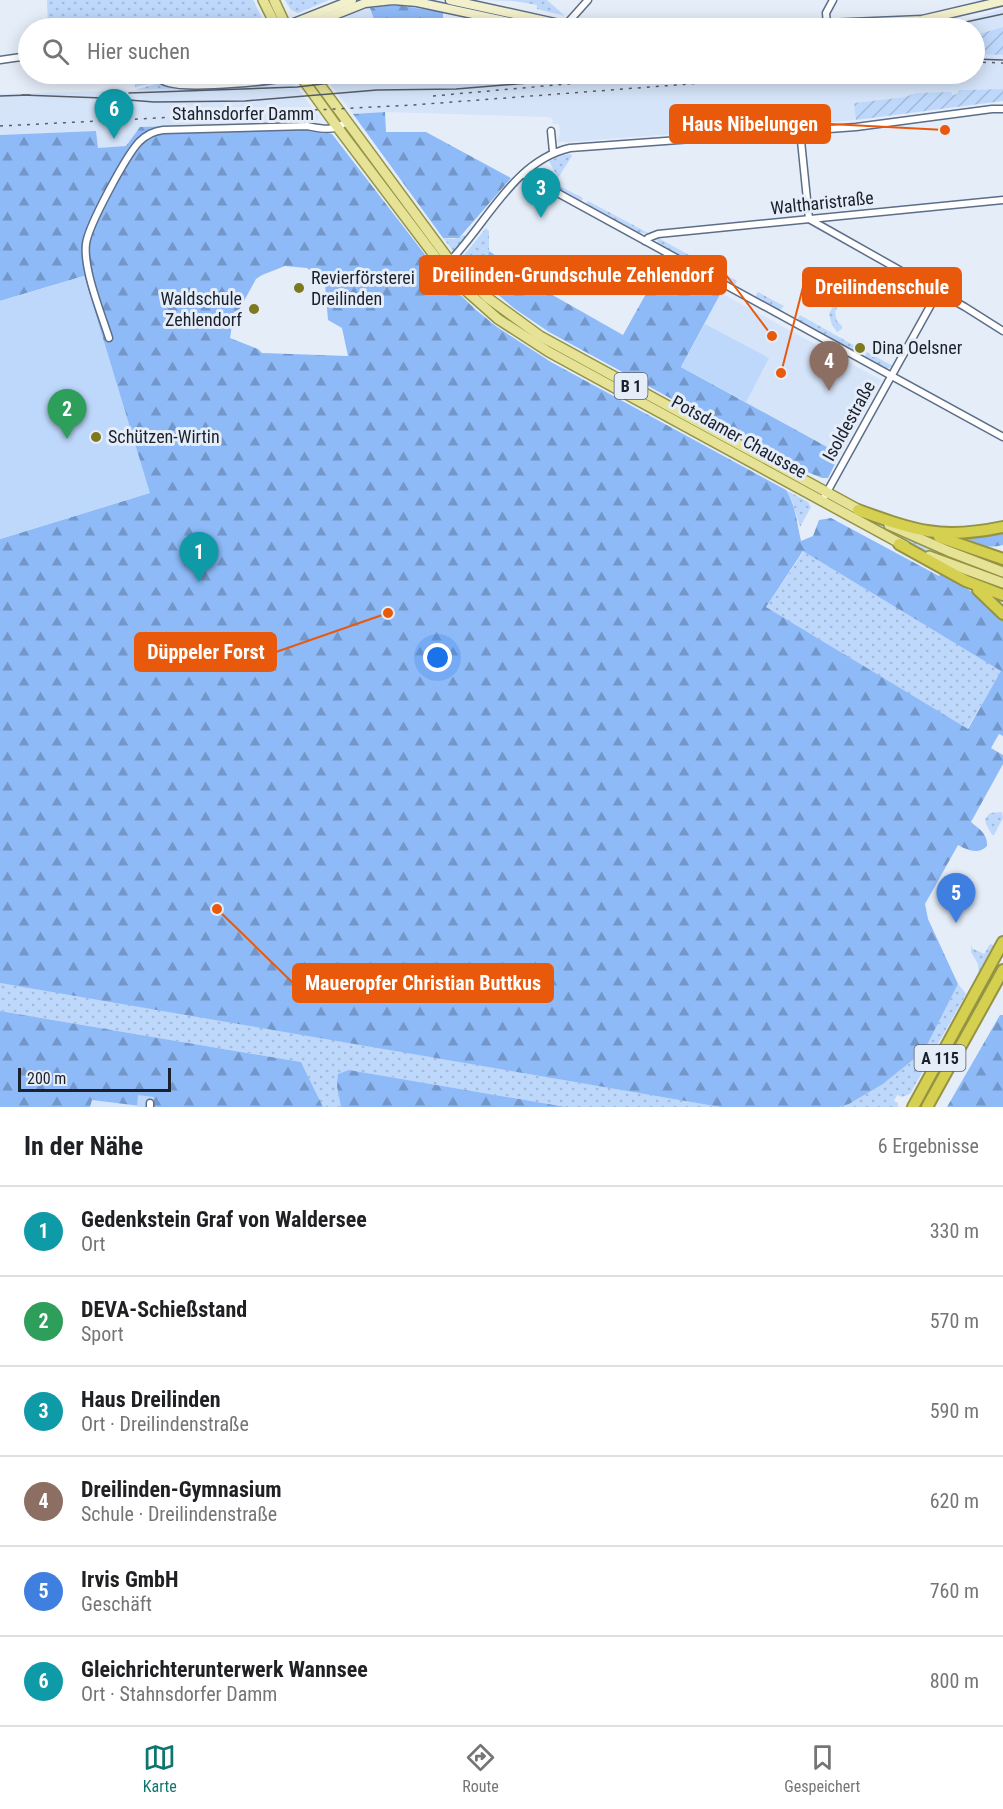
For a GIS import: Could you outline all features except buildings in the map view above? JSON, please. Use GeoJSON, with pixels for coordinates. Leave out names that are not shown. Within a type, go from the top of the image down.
{"type":"FeatureCollection","features":[{"type":"Feature","properties":{"kind":"highway"},"geometry":{"type":"LineString","coordinates":[[858,510],[924,531],[960,534],[1003,526]]}},
{"type":"Feature","properties":{"kind":"highway"},"geometry":{"type":"LineString","coordinates":[[924,531],[1003,559]]}},
{"type":"Feature","properties":{"kind":"highway"},"geometry":{"type":"LineString","coordinates":[[899,544],[966,581],[1003,596]]}},
{"type":"Feature","properties":{"kind":"highway"},"geometry":{"type":"LineString","coordinates":[[966,581],[1003,614]]}},
{"type":"Feature","properties":{"kind":"highway","name":"A 115"},"geometry":{"type":"LineString","coordinates":[[913,1107],[1003,942]]}},
{"type":"Feature","properties":{"kind":"highway","name":"A 115"},"geometry":{"type":"LineString","coordinates":[[927,1107],[1003,970]]}},
{"type":"Feature","properties":{"kind":"highway"},"geometry":{"type":"LineString","coordinates":[[957,1051],[968,1043],[996,994],[1003,987]]}},
{"type":"Feature","properties":{"kind":"main road"},"geometry":{"type":"LineString","coordinates":[[263,0],[276,18]]}},
{"type":"Feature","properties":{"kind":"main road"},"geometry":{"type":"LineString","coordinates":[[274,0],[280,18]]}},
{"type":"Feature","properties":{"kind":"main road"},"geometry":{"type":"LineString","coordinates":[[318,18],[352,0]]}},
{"type":"Feature","properties":{"kind":"main road"},"geometry":{"type":"LineString","coordinates":[[322,18],[361,4],[405,0],[438,3],[498,18]]}},
{"type":"Feature","properties":{"kind":"main road"},"geometry":{"type":"LineString","coordinates":[[450,0],[527,18]]}},
{"type":"Feature","properties":{"kind":"main road"},"geometry":{"type":"LineString","coordinates":[[931,18],[1003,1]]}},
{"type":"Feature","properties":{"kind":"main road","name":"B 1"},"geometry":{"type":"LineString","coordinates":[[306,84],[338,129]]}},
{"type":"Feature","properties":{"kind":"main road","name":"B 1"},"geometry":{"type":"LineString","coordinates":[[319,84],[346,122]]}},
{"type":"Feature","properties":{"kind":"main road","name":"Potsdamer Chaussee"},"geometry":{"type":"LineString","coordinates":[[346,122],[447,264]]}},
{"type":"Feature","properties":{"kind":"main road","name":"Potsdamer Chaussee"},"geometry":{"type":"LineString","coordinates":[[338,129],[447,264],[540,336],[824,497],[899,544],[1003,583]]}},
{"type":"Feature","properties":{"kind":"main road","name":"Potsdamer Chaussee"},"geometry":{"type":"LineString","coordinates":[[824,497],[938,547],[1003,572]]}},
{"type":"Feature","properties":{"kind":"street"},"geometry":{"type":"LineString","coordinates":[[573,18],[588,0]]}},
{"type":"Feature","properties":{"kind":"street"},"geometry":{"type":"LineString","coordinates":[[826,18],[826,13],[833,0]]}},
{"type":"Feature","properties":{"kind":"street"},"geometry":{"type":"LineString","coordinates":[[0,60],[18,57]]}},
{"type":"Feature","properties":{"kind":"street"},"geometry":{"type":"LineString","coordinates":[[175,84],[207,84]]}},
{"type":"Feature","properties":{"kind":"street"},"geometry":{"type":"LineString","coordinates":[[447,264],[523,174],[554,152],[570,148],[856,127],[1003,109]]}},
{"type":"Feature","properties":{"kind":"street","name":"Stahnsdorfer Damm"},"geometry":{"type":"LineString","coordinates":[[109,338],[87,264],[86,244],[92,222],[140,141],[163,130],[298,126],[338,129],[346,122]]}},
{"type":"Feature","properties":{"kind":"street"},"geometry":{"type":"LineString","coordinates":[[552,131],[554,152]]}},
{"type":"Feature","properties":{"kind":"street"},"geometry":{"type":"LineString","coordinates":[[800,131],[808,219],[1003,331]]}},
{"type":"Feature","properties":{"kind":"street"},"geometry":{"type":"LineString","coordinates":[[523,174],[1003,437]]}},
{"type":"Feature","properties":{"kind":"street","name":"Waltharistraße"},"geometry":{"type":"LineString","coordinates":[[645,241],[658,234],[1003,200]]}},
{"type":"Feature","properties":{"kind":"street","name":"Isoldestraße"},"geometry":{"type":"LineString","coordinates":[[824,497],[938,292]]}},
{"type":"Feature","properties":{"kind":"shaded area"},"geometry":{"type":"Polygon","coordinates":[[[47,0],[253,0],[262,18],[48,18],[47,0]]]}},
{"type":"Feature","properties":{"kind":"shaded area"},"geometry":{"type":"Polygon","coordinates":[[[285,0],[329,0],[298,13],[291,10],[285,0]]]}},
{"type":"Feature","properties":{"kind":"shaded area"},"geometry":{"type":"Polygon","coordinates":[[[488,0],[547,0],[565,16],[537,9],[537,5],[488,0]]]}},
{"type":"Feature","properties":{"kind":"shaded area"},"geometry":{"type":"Polygon","coordinates":[[[370,8],[374,18],[343,18],[370,8]]]}},
{"type":"Feature","properties":{"kind":"shaded area"},"geometry":{"type":"Polygon","coordinates":[[[1003,9],[1003,27],[985,32],[985,18],[973,18],[1003,9]]]}},
{"type":"Feature","properties":{"kind":"shaded area"},"geometry":{"type":"Polygon","coordinates":[[[1003,27],[1003,55],[985,54],[985,32],[1003,27]]]}},
{"type":"Feature","properties":{"kind":"shaded area"},"geometry":{"type":"Polygon","coordinates":[[[985,54],[1003,55],[1003,89],[960,90],[957,94],[951,95],[916,93],[905,97],[854,103],[856,120],[557,142],[560,134],[559,124],[553,124],[552,118],[548,117],[385,112],[353,114],[330,84],[985,84],[985,54]]]}},
{"type":"Feature","properties":{"kind":"shaded area"},"geometry":{"type":"Polygon","coordinates":[[[156,84],[173,87],[270,84],[223,88],[135,90],[156,84]]]}},
{"type":"Feature","properties":{"kind":"shaded area"},"geometry":{"type":"Polygon","coordinates":[[[294,84],[319,117],[315,122],[140,127],[126,146],[97,148],[96,131],[0,135],[0,94],[294,84]]]}},
{"type":"Feature","properties":{"kind":"shaded area"},"geometry":{"type":"Polygon","coordinates":[[[1003,89],[1003,101],[856,120],[854,103],[905,97],[916,93],[951,92],[952,95],[957,94],[960,90],[1003,89]]]}},
{"type":"Feature","properties":{"kind":"shaded area"},"geometry":{"type":"Polygon","coordinates":[[[348,128],[447,259],[443,263],[343,132],[348,128]]]}},
{"type":"Feature","properties":{"kind":"shaded area"},"geometry":{"type":"Polygon","coordinates":[[[571,154],[572,156],[558,178],[549,161],[571,154]]]}},
{"type":"Feature","properties":{"kind":"shaded area"},"geometry":{"type":"Polygon","coordinates":[[[536,174],[583,198],[580,203],[533,176],[536,174]]]}},
{"type":"Feature","properties":{"kind":"shaded area"},"geometry":{"type":"Polygon","coordinates":[[[588,201],[650,234],[634,232],[585,205],[588,201]]]}},
{"type":"Feature","properties":{"kind":"shaded area"},"geometry":{"type":"Polygon","coordinates":[[[486,228],[489,231],[489,251],[486,267],[479,268],[477,278],[461,259],[486,228]]]}},
{"type":"Feature","properties":{"kind":"shaded area"},"geometry":{"type":"Polygon","coordinates":[[[464,235],[466,237],[454,252],[443,238],[454,239],[464,235]]]}},
{"type":"Feature","properties":{"kind":"shaded area"},"geometry":{"type":"Polygon","coordinates":[[[658,238],[737,281],[734,286],[657,244],[658,238]]]}},
{"type":"Feature","properties":{"kind":"shaded area"},"geometry":{"type":"Polygon","coordinates":[[[455,269],[495,307],[817,490],[815,494],[554,352],[510,325],[451,272],[455,269]]]}},
{"type":"Feature","properties":{"kind":"shaded area"},"geometry":{"type":"Polygon","coordinates":[[[84,276],[150,493],[0,539],[0,301],[84,276]]]}},
{"type":"Feature","properties":{"kind":"shaded area"},"geometry":{"type":"Polygon","coordinates":[[[758,292],[784,306],[779,311],[755,297],[758,292]]]}},
{"type":"Feature","properties":{"kind":"shaded area"},"geometry":{"type":"Polygon","coordinates":[[[721,293],[881,380],[841,454],[681,367],[721,293]]]}},
{"type":"Feature","properties":{"kind":"shaded area"},"geometry":{"type":"Polygon","coordinates":[[[839,295],[849,300],[847,304],[839,304],[835,312],[837,321],[842,326],[842,329],[837,332],[829,314],[839,295]]]}},
{"type":"Feature","properties":{"kind":"shaded area"},"geometry":{"type":"Polygon","coordinates":[[[800,315],[864,351],[861,355],[797,320],[800,315]]]}},
{"type":"Feature","properties":{"kind":"shaded area"},"geometry":{"type":"Polygon","coordinates":[[[705,324],[769,358],[746,402],[681,367],[705,324]]]}},
{"type":"Feature","properties":{"kind":"shaded area"},"geometry":{"type":"Polygon","coordinates":[[[867,352],[893,366],[887,369],[864,357],[867,352]]]}},
{"type":"Feature","properties":{"kind":"shaded area"},"geometry":{"type":"Polygon","coordinates":[[[786,490],[808,502],[811,507],[800,527],[791,498],[786,490]]]}},
{"type":"Feature","properties":{"kind":"shaded area"},"geometry":{"type":"Polygon","coordinates":[[[835,500],[890,529],[1003,574],[1001,580],[909,544],[833,504],[835,500]]]}},
{"type":"Feature","properties":{"kind":"shaded area"},"geometry":{"type":"Polygon","coordinates":[[[804,551],[1002,671],[967,729],[766,607],[804,551]]]}},
{"type":"Feature","properties":{"kind":"shaded area"},"geometry":{"type":"Polygon","coordinates":[[[1002,812],[1003,818],[992,835],[985,819],[990,813],[1002,812]]]}},
{"type":"Feature","properties":{"kind":"shaded area"},"geometry":{"type":"Polygon","coordinates":[[[972,943],[972,948],[984,954],[990,944],[994,946],[979,976],[978,964],[971,952],[972,943]]]}},
{"type":"Feature","properties":{"kind":"shaded area"},"geometry":{"type":"Polygon","coordinates":[[[0,983],[720,1107],[566,1107],[349,1070],[337,1087],[341,1107],[323,1107],[301,1062],[0,1011],[0,983]]]}},
{"type":"Feature","properties":{"kind":"shaded area"},"geometry":{"type":"Polygon","coordinates":[[[958,984],[966,994],[910,1094],[902,1097],[897,1095],[894,1101],[898,1103],[898,1107],[839,1107],[849,1104],[883,1084],[924,1051],[958,984]]]}},
{"type":"Feature","properties":{"kind":"shaded area"},"geometry":{"type":"Polygon","coordinates":[[[138,1095],[154,1097],[153,1107],[137,1107],[138,1095]]]}},
{"type":"Feature","properties":{"kind":"shaded area"},"geometry":{"type":"Polygon","coordinates":[[[92,1100],[131,1105],[148,1107],[90,1107],[92,1100]]]}},
{"type":"Feature","properties":{"kind":"green space"},"geometry":{"type":"Polygon","coordinates":[[[402,6],[443,12],[443,18],[374,18],[370,8],[402,6]]]}},
{"type":"Feature","properties":{"kind":"green space"},"geometry":{"type":"Polygon","coordinates":[[[385,112],[386,132],[426,132],[511,178],[459,238],[443,238],[353,114],[385,112]]]}},
{"type":"Feature","properties":{"kind":"green space"},"geometry":{"type":"Polygon","coordinates":[[[315,122],[304,129],[332,134],[443,278],[497,327],[551,362],[786,490],[794,509],[801,541],[813,536],[819,520],[831,518],[939,576],[942,572],[974,594],[1003,619],[1003,736],[999,734],[991,748],[1003,755],[1003,764],[971,822],[984,835],[987,846],[977,851],[958,845],[925,904],[928,919],[958,984],[924,1051],[883,1084],[849,1104],[839,1107],[720,1107],[0,983],[0,539],[149,493],[84,276],[0,301],[0,135],[96,131],[98,148],[126,146],[140,127],[315,122]],[[285,266],[256,279],[239,310],[234,312],[230,338],[258,349],[262,353],[348,356],[342,328],[328,320],[325,284],[307,268],[285,266]],[[803,551],[766,607],[968,729],[1001,671],[803,551]]]}},
{"type":"Feature","properties":{"kind":"green space"},"geometry":{"type":"Polygon","coordinates":[[[489,251],[549,293],[623,335],[667,256],[724,287],[681,367],[840,454],[828,478],[822,478],[800,469],[549,332],[515,309],[478,278],[479,268],[486,266],[489,251]]]}},
{"type":"Feature","properties":{"kind":"green space"},"geometry":{"type":"Polygon","coordinates":[[[1003,530],[1003,545],[981,546],[959,539],[1003,530]]]}},
{"type":"Feature","properties":{"kind":"green space"},"geometry":{"type":"Polygon","coordinates":[[[0,1011],[301,1062],[323,1107],[148,1107],[92,1100],[90,1107],[0,1107],[0,1011]]]}},
{"type":"Feature","properties":{"kind":"green space"},"geometry":{"type":"Polygon","coordinates":[[[1000,1015],[1003,1015],[1003,1107],[947,1107],[1000,1015]]]}},
{"type":"Feature","properties":{"kind":"green space"},"geometry":{"type":"Polygon","coordinates":[[[349,1070],[566,1107],[341,1107],[337,1087],[338,1074],[349,1070]]]}},
{"type":"Feature","properties":{"kind":"tram line"},"geometry":{"type":"LineString","coordinates":[[984,18],[1003,14]]}},
{"type":"Feature","properties":{"kind":"tram line"},"geometry":{"type":"LineString","coordinates":[[985,59],[1003,60]]}},
{"type":"Feature","properties":{"kind":"tram line"},"geometry":{"type":"LineString","coordinates":[[129,93],[297,87],[323,84]]}},
{"type":"Feature","properties":{"kind":"tram line"},"geometry":{"type":"LineString","coordinates":[[22,95],[154,102],[245,101],[377,90],[456,89],[516,84]]}},
{"type":"Feature","properties":{"kind":"tram line"},"geometry":{"type":"LineString","coordinates":[[0,96],[30,95]]}},
{"type":"Feature","properties":{"kind":"railway"},"geometry":{"type":"LineString","coordinates":[[985,62],[1003,63]]}},
{"type":"Feature","properties":{"kind":"railway"},"geometry":{"type":"LineString","coordinates":[[433,96],[567,84]]}},
{"type":"Feature","properties":{"kind":"railway"},"geometry":{"type":"LineString","coordinates":[[0,126],[413,105],[689,84]]}},
{"type":"Feature","properties":{"kind":"place","name":"Haus Nibelungen"},"geometry":{"type":"Point","coordinates":[945,130]}},
{"type":"Feature","properties":{"kind":"place","name":"Gleichrichterunterwerk Wannsee"},"geometry":{"type":"Point","coordinates":[114,139]}},
{"type":"Feature","properties":{"kind":"place","name":"Haus Dreilinden"},"geometry":{"type":"Point","coordinates":[541,218]}},
{"type":"Feature","properties":{"kind":"place","name":"Revierförsterei Dreilinden"},"geometry":{"type":"Point","coordinates":[299,288]}},
{"type":"Feature","properties":{"kind":"place","name":"Waldschule Zehlendorf"},"geometry":{"type":"Point","coordinates":[254,309]}},
{"type":"Feature","properties":{"kind":"place","name":"Dreilinden-Grundschule Zehlendorf"},"geometry":{"type":"Point","coordinates":[772,336]}},
{"type":"Feature","properties":{"kind":"place","name":"Dina Oelsner"},"geometry":{"type":"Point","coordinates":[860,348]}},
{"type":"Feature","properties":{"kind":"place","name":"Dreilindenschule"},"geometry":{"type":"Point","coordinates":[781,373]}},
{"type":"Feature","properties":{"kind":"place","name":"Dreilinden-Gymnasium"},"geometry":{"type":"Point","coordinates":[829,391]}},
{"type":"Feature","properties":{"kind":"place","name":"Schützen-Wirtin"},"geometry":{"type":"Point","coordinates":[96,437]}},
{"type":"Feature","properties":{"kind":"place","name":"DEVA-Schießstand"},"geometry":{"type":"Point","coordinates":[67,439]}},
{"type":"Feature","properties":{"kind":"place","name":"Gedenkstein Graf von Waldersee"},"geometry":{"type":"Point","coordinates":[199,582]}},
{"type":"Feature","properties":{"kind":"place","name":"Düppeler Forst"},"geometry":{"type":"Point","coordinates":[388,613]}},
{"type":"Feature","properties":{"kind":"place","name":"Maueropfer Christian Buttkus"},"geometry":{"type":"Point","coordinates":[217,909]}},
{"type":"Feature","properties":{"kind":"place","name":"Irvis GmbH"},"geometry":{"type":"Point","coordinates":[956,923]}}]}
